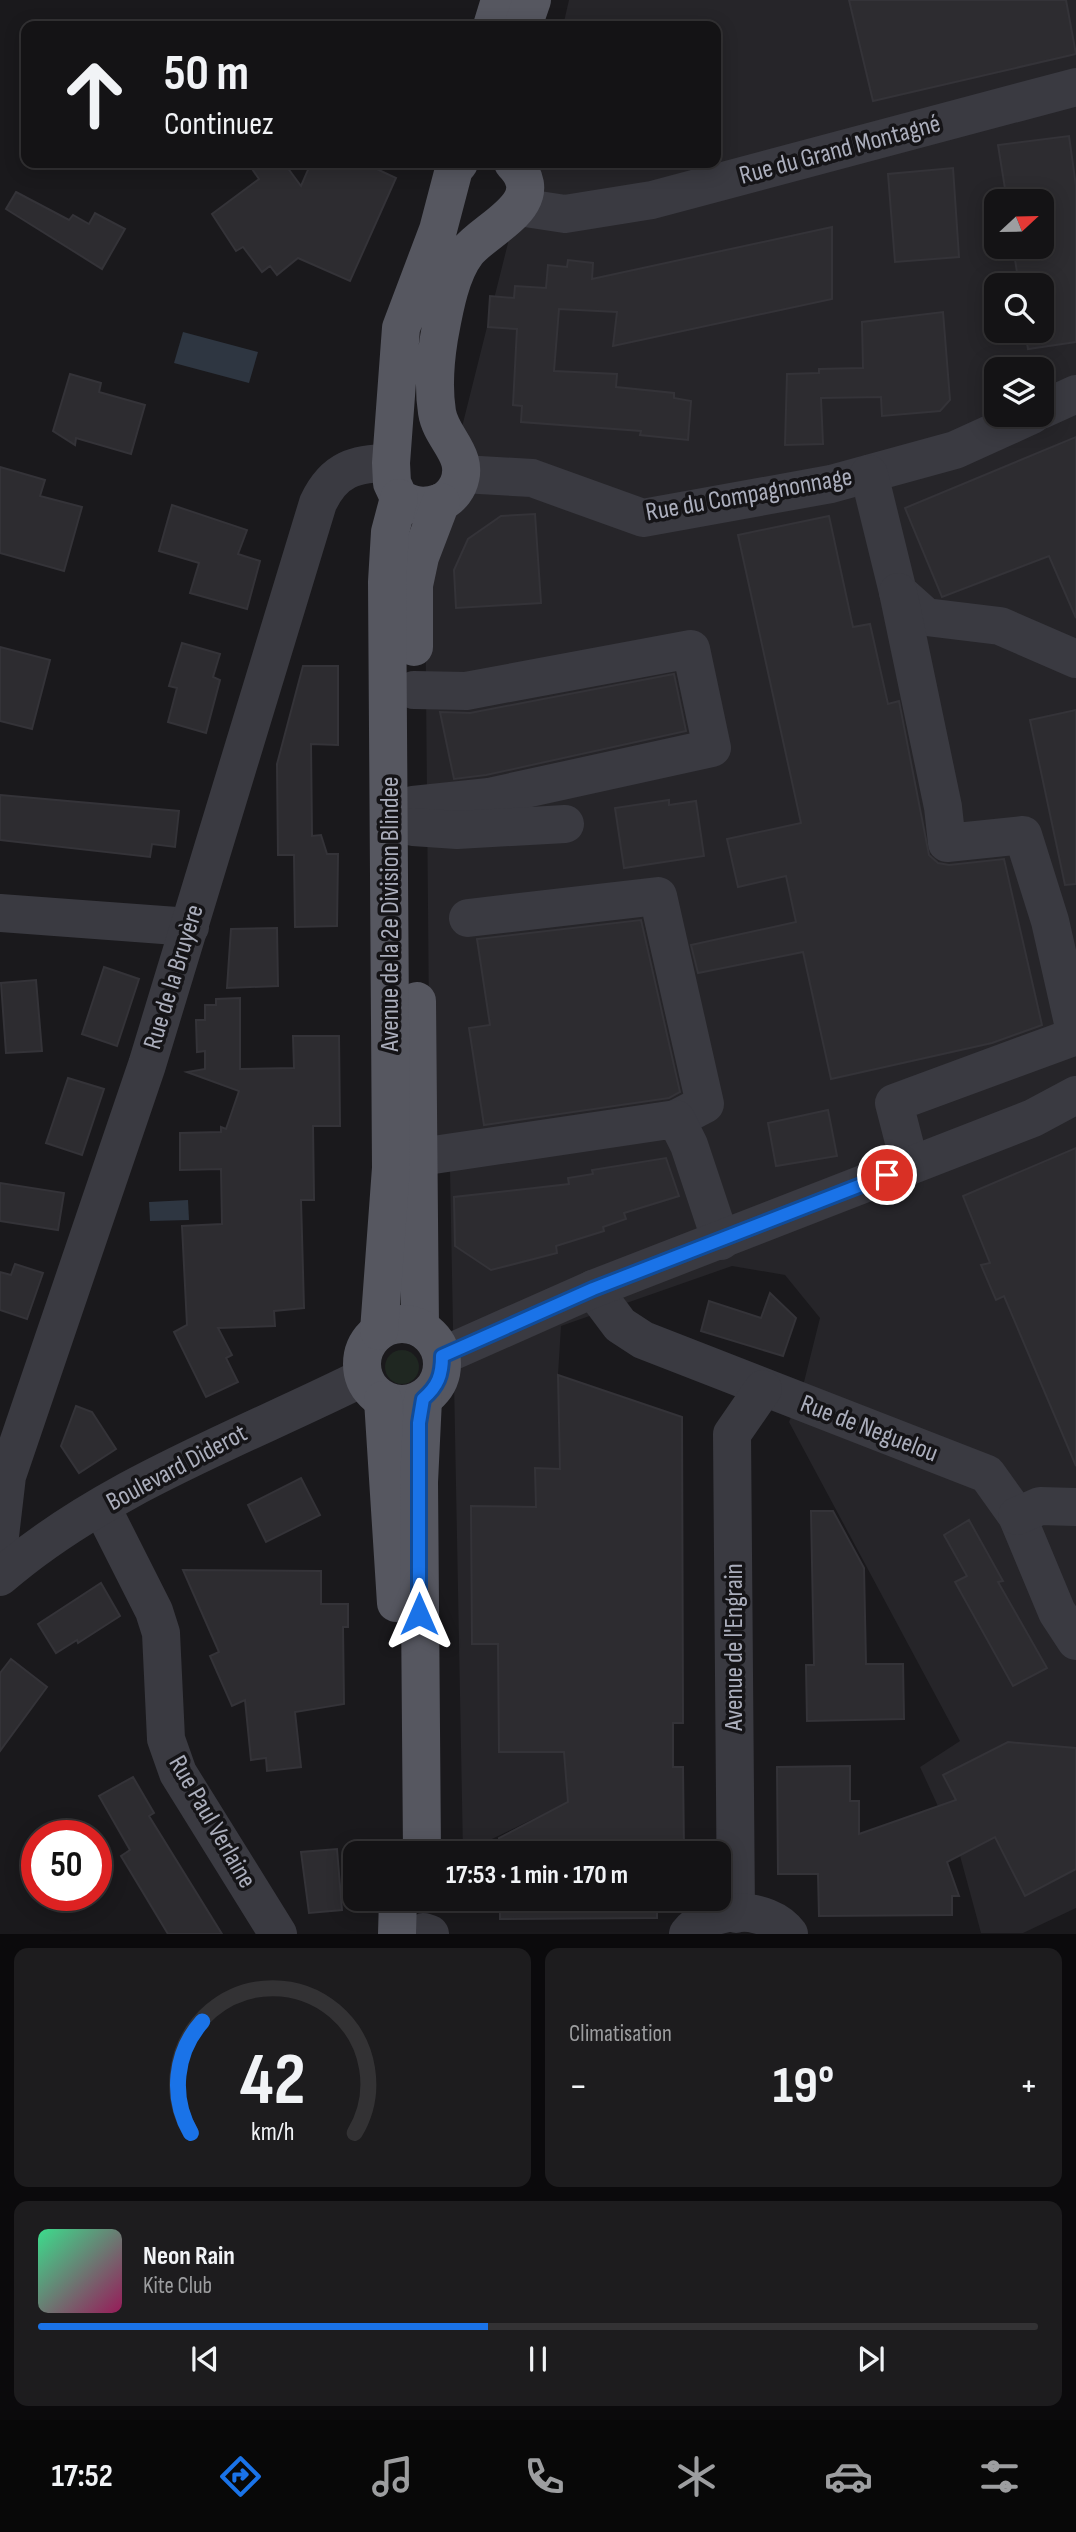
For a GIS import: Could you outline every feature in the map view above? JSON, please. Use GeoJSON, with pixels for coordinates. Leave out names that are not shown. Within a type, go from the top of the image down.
{"type":"FeatureCollection","features":[{"type":"Feature","properties":{"kind":"main road"},"geometry":{"type":"LineString","coordinates":[[494,21],[500,0]]}},
{"type":"Feature","properties":{"kind":"main road"},"geometry":{"type":"LineString","coordinates":[[525,21],[532,0]]}},
{"type":"Feature","properties":{"kind":"main road","name":"Avenue de la 2e Division Blindee"},"geometry":{"type":"LineString","coordinates":[[379,1331],[391,1168],[387,582],[395,481],[401,328],[439,230],[448,168]]}},
{"type":"Feature","properties":{"kind":"main road"},"geometry":{"type":"LineString","coordinates":[[395,481],[421,507],[451,488],[460,457],[438,420],[436,409],[433,387],[440,336],[454,279],[467,253],[519,207],[524,193],[522,179],[516,168]]}},
{"type":"Feature","properties":{"kind":"main road","name":"Avenue de la 2e Division Blindee"},"geometry":{"type":"LineString","coordinates":[[431,1342],[420,1157],[413,816],[414,585],[420,557],[451,488]]}},
{"type":"Feature","properties":{"kind":"main road"},"geometry":{"type":"LineString","coordinates":[[373,1389],[407,1405],[423,1399],[434,1390],[442,1374],[431,1342],[406,1324],[392,1325],[379,1331],[363,1352],[373,1389],[396,1596],[398,1841]]}},
{"type":"Feature","properties":{"kind":"main road"},"geometry":{"type":"LineString","coordinates":[[422,1841],[419,1482],[423,1399]]}},
{"type":"Feature","properties":{"kind":"main road"},"geometry":{"type":"LineString","coordinates":[[408,1911],[420,1926]]}},
{"type":"Feature","properties":{"kind":"street","name":"Rue du Grand Montagné"},"geometry":{"type":"LineString","coordinates":[[519,207],[565,214],[652,200],[1076,87]]}},
{"type":"Feature","properties":{"kind":"street"},"geometry":{"type":"LineString","coordinates":[[1054,405],[1076,394]]}},
{"type":"Feature","properties":{"kind":"street","name":"Rue du Compagnonnage"},"geometry":{"type":"LineString","coordinates":[[451,488],[532,478],[643,517],[831,484],[955,450],[1006,427]]}},
{"type":"Feature","properties":{"kind":"street","name":"Rue de la Bruyère"},"geometry":{"type":"LineString","coordinates":[[0,1535],[7,1476],[190,927],[318,503],[327,484],[340,473],[364,463],[395,481]]}},
{"type":"Feature","properties":{"kind":"street"},"geometry":{"type":"LineString","coordinates":[[869,474],[898,592],[943,807],[947,844],[1023,835],[1063,915],[1076,1036],[894,1102],[911,1165]]}},
{"type":"Feature","properties":{"kind":"street"},"geometry":{"type":"LineString","coordinates":[[898,592],[926,617],[1000,626],[1076,659]]}},
{"type":"Feature","properties":{"kind":"street"},"geometry":{"type":"LineString","coordinates":[[413,816],[712,748],[691,649],[466,691],[414,690]]}},
{"type":"Feature","properties":{"kind":"street"},"geometry":{"type":"LineString","coordinates":[[413,816],[457,830],[565,824]]}},
{"type":"Feature","properties":{"kind":"street"},"geometry":{"type":"LineString","coordinates":[[420,1157],[676,1119],[705,1104],[658,896],[468,918]]}},
{"type":"Feature","properties":{"kind":"street"},"geometry":{"type":"LineString","coordinates":[[0,913],[190,927]]}},
{"type":"Feature","properties":{"kind":"street"},"geometry":{"type":"LineString","coordinates":[[431,1342],[593,1289],[721,1241],[1032,1118],[1076,1095]]}},
{"type":"Feature","properties":{"kind":"street"},"geometry":{"type":"LineString","coordinates":[[676,1119],[689,1146],[721,1241]]}},
{"type":"Feature","properties":{"kind":"street","name":"Rue de Neguelou"},"geometry":{"type":"LineString","coordinates":[[593,1289],[620,1325],[643,1340],[763,1389],[987,1474],[1017,1516],[1057,1612],[1076,1641]]}},
{"type":"Feature","properties":{"kind":"street","name":"Boulevard Diderot"},"geometry":{"type":"LineString","coordinates":[[1,1571],[66,1529],[231,1439],[373,1389]]}},
{"type":"Feature","properties":{"kind":"street","name":"Avenue de l'Engrain"},"geometry":{"type":"LineString","coordinates":[[736,1914],[732,1434],[763,1389]]}},
{"type":"Feature","properties":{"kind":"street"},"geometry":{"type":"LineString","coordinates":[[1017,1516],[1040,1506],[1076,1507]]}},
{"type":"Feature","properties":{"kind":"street","name":"Rue Paul Verlaine"},"geometry":{"type":"LineString","coordinates":[[103,1508],[155,1611],[161,1633],[166,1739],[178,1773],[278,1934]]}},
{"type":"Feature","properties":{"kind":"street"},"geometry":{"type":"LineString","coordinates":[[688,1934],[704,1919],[736,1914],[759,1914],[773,1919],[789,1934]]}},
{"type":"Feature","properties":{"kind":"shaded area"},"geometry":{"type":"Polygon","coordinates":[[[569,0],[1076,0],[1076,1908],[1023,1933],[981,1933],[959,1852],[920,1767],[960,1741],[789,1422],[803,1386],[820,1318],[785,1275],[732,1266],[561,1326],[558,1375],[562,1647],[568,1802],[488,1841],[463,1841],[450,1170],[430,1130],[425,575],[527,168],[721,168],[721,21],[564,21],[569,0]]]}},
{"type":"Feature","properties":{"kind":"shaded area"},"geometry":{"type":"Polygon","coordinates":[[[183,332],[258,352],[249,383],[174,363],[183,332]]]}},
{"type":"Feature","properties":{"kind":"shaded area"},"geometry":{"type":"Polygon","coordinates":[[[188,1200],[189,1220],[150,1221],[149,1202],[188,1200]]]}},
{"type":"Feature","properties":{"kind":"shaded area"},"geometry":{"type":"Polygon","coordinates":[[[402,1350],[414,1355],[419,1367],[414,1379],[402,1384],[390,1379],[385,1367],[390,1355],[402,1350]]]}},
{"type":"Feature","properties":{"kind":"building"},"geometry":{"type":"Polygon","coordinates":[[[849,0],[1066,0],[1076,54],[873,101],[849,0]]]}},
{"type":"Feature","properties":{"kind":"building"},"geometry":{"type":"Polygon","coordinates":[[[1069,136],[1076,186],[1076,342],[1028,349],[1027,343],[1054,343],[1054,273],[1017,273],[1015,259],[1054,259],[1054,189],[1005,189],[998,145],[1069,136]]]}},
{"type":"Feature","properties":{"kind":"building"},"geometry":{"type":"Polygon","coordinates":[[[251,168],[288,168],[301,186],[309,168],[375,168],[396,178],[350,281],[298,258],[277,275],[270,266],[262,272],[243,247],[236,251],[212,214],[259,179],[251,168]]]}},
{"type":"Feature","properties":{"kind":"building"},"geometry":{"type":"Polygon","coordinates":[[[953,168],[959,257],[895,262],[888,174],[953,168]]]}},
{"type":"Feature","properties":{"kind":"building"},"geometry":{"type":"Polygon","coordinates":[[[16,192],[69,220],[73,215],[89,224],[95,213],[125,229],[102,269],[6,209],[16,192]]]}},
{"type":"Feature","properties":{"kind":"building"},"geometry":{"type":"Polygon","coordinates":[[[832,227],[832,299],[613,346],[617,312],[559,309],[554,371],[617,374],[616,387],[674,393],[674,398],[691,401],[688,440],[640,435],[641,431],[521,422],[522,406],[513,405],[517,329],[488,327],[490,296],[514,298],[515,286],[546,288],[548,265],[567,267],[568,260],[593,263],[592,279],[832,227]]]}},
{"type":"Feature","properties":{"kind":"building"},"geometry":{"type":"Polygon","coordinates":[[[943,312],[950,400],[940,411],[882,416],[881,397],[821,398],[823,444],[785,445],[787,374],[819,373],[819,369],[863,368],[862,322],[943,312]]]}},
{"type":"Feature","properties":{"kind":"building"},"geometry":{"type":"Polygon","coordinates":[[[70,374],[101,383],[99,392],[145,405],[131,454],[76,438],[75,445],[53,431],[70,374]]]}},
{"type":"Feature","properties":{"kind":"building"},"geometry":{"type":"Polygon","coordinates":[[[1076,437],[1076,618],[1049,556],[942,597],[905,508],[1076,437]]]}},
{"type":"Feature","properties":{"kind":"building"},"geometry":{"type":"Polygon","coordinates":[[[0,467],[45,480],[40,496],[82,507],[64,571],[0,553],[0,467]]]}},
{"type":"Feature","properties":{"kind":"building"},"geometry":{"type":"Polygon","coordinates":[[[172,505],[247,530],[238,554],[260,561],[247,609],[190,593],[199,563],[159,551],[172,505]]]}},
{"type":"Feature","properties":{"kind":"building"},"geometry":{"type":"Polygon","coordinates":[[[535,514],[541,603],[456,608],[454,570],[468,539],[501,516],[535,514]]]}},
{"type":"Feature","properties":{"kind":"building"},"geometry":{"type":"Polygon","coordinates":[[[829,516],[853,627],[870,624],[888,704],[899,701],[929,855],[938,863],[949,865],[1004,859],[1042,1025],[992,1043],[831,1079],[803,952],[698,973],[691,945],[796,922],[786,876],[738,887],[727,839],[801,823],[738,535],[829,516]]]}},
{"type":"Feature","properties":{"kind":"building"},"geometry":{"type":"Polygon","coordinates":[[[182,643],[220,654],[213,677],[220,680],[206,733],[168,722],[177,688],[169,686],[182,643]]]}},
{"type":"Feature","properties":{"kind":"building"},"geometry":{"type":"Polygon","coordinates":[[[0,647],[50,660],[32,729],[0,721],[0,647]]]}},
{"type":"Feature","properties":{"kind":"building"},"geometry":{"type":"Polygon","coordinates":[[[303,666],[338,666],[338,745],[311,744],[312,836],[321,835],[327,854],[338,854],[337,926],[295,927],[294,855],[278,855],[277,764],[303,666]]]}},
{"type":"Feature","properties":{"kind":"building"},"geometry":{"type":"Polygon","coordinates":[[[674,674],[686,731],[486,775],[454,779],[440,712],[470,713],[674,674]]]}},
{"type":"Feature","properties":{"kind":"building"},"geometry":{"type":"Polygon","coordinates":[[[1076,710],[1076,884],[1065,885],[1030,720],[1076,710]]]}},
{"type":"Feature","properties":{"kind":"building"},"geometry":{"type":"Polygon","coordinates":[[[0,795],[179,811],[175,847],[152,844],[150,857],[0,840],[0,795]]]}},
{"type":"Feature","properties":{"kind":"building"},"geometry":{"type":"Polygon","coordinates":[[[669,800],[669,805],[696,801],[704,856],[624,868],[615,808],[669,800]]]}},
{"type":"Feature","properties":{"kind":"building"},"geometry":{"type":"Polygon","coordinates":[[[641,920],[680,1092],[669,1098],[484,1125],[469,1028],[490,1025],[477,939],[641,920]]]}},
{"type":"Feature","properties":{"kind":"building"},"geometry":{"type":"Polygon","coordinates":[[[277,928],[278,986],[227,988],[231,929],[277,928]]]}},
{"type":"Feature","properties":{"kind":"building"},"geometry":{"type":"Polygon","coordinates":[[[104,967],[139,979],[117,1046],[82,1034],[104,967]]]}},
{"type":"Feature","properties":{"kind":"building"},"geometry":{"type":"Polygon","coordinates":[[[36,980],[42,1051],[6,1053],[1,983],[36,980]]]}},
{"type":"Feature","properties":{"kind":"building"},"geometry":{"type":"Polygon","coordinates":[[[240,998],[240,1069],[294,1068],[293,1036],[339,1036],[340,1126],[313,1126],[314,1200],[301,1200],[304,1308],[274,1311],[275,1326],[218,1328],[232,1355],[226,1358],[238,1382],[206,1397],[174,1332],[187,1325],[182,1226],[222,1224],[221,1169],[180,1170],[180,1133],[221,1132],[221,1127],[226,1129],[239,1091],[187,1072],[205,1069],[205,1051],[197,1052],[196,1020],[205,1020],[205,1005],[216,1005],[216,999],[240,998]]]}},
{"type":"Feature","properties":{"kind":"building"},"geometry":{"type":"Polygon","coordinates":[[[68,1078],[104,1089],[82,1155],[46,1143],[68,1078]]]}},
{"type":"Feature","properties":{"kind":"building"},"geometry":{"type":"Polygon","coordinates":[[[828,1110],[837,1156],[776,1166],[768,1123],[828,1110]]]}},
{"type":"Feature","properties":{"kind":"building"},"geometry":{"type":"Polygon","coordinates":[[[1076,1148],[1076,1466],[1004,1296],[996,1300],[981,1265],[990,1263],[963,1196],[1076,1148]]]}},
{"type":"Feature","properties":{"kind":"building"},"geometry":{"type":"Polygon","coordinates":[[[666,1158],[679,1196],[624,1213],[626,1219],[603,1227],[604,1231],[556,1246],[557,1253],[491,1270],[455,1246],[454,1197],[569,1184],[568,1178],[593,1174],[592,1170],[666,1158]]]}},
{"type":"Feature","properties":{"kind":"building"},"geometry":{"type":"Polygon","coordinates":[[[0,1183],[64,1193],[58,1230],[0,1221],[0,1183]]]}},
{"type":"Feature","properties":{"kind":"building"},"geometry":{"type":"Polygon","coordinates":[[[15,1264],[43,1273],[27,1319],[0,1310],[0,1272],[11,1275],[15,1264]]]}},
{"type":"Feature","properties":{"kind":"building"},"geometry":{"type":"Polygon","coordinates":[[[770,1293],[796,1318],[783,1356],[701,1331],[709,1301],[761,1318],[770,1293]]]}},
{"type":"Feature","properties":{"kind":"building"},"geometry":{"type":"Polygon","coordinates":[[[558,1375],[682,1417],[683,1723],[673,1723],[673,1767],[683,1767],[684,1841],[499,1841],[499,1838],[568,1802],[564,1752],[499,1752],[498,1644],[472,1644],[471,1506],[536,1507],[535,1468],[560,1469],[558,1375]]]}},
{"type":"Feature","properties":{"kind":"building"},"geometry":{"type":"Polygon","coordinates":[[[76,1406],[92,1412],[116,1449],[79,1473],[61,1446],[76,1406]]]}},
{"type":"Feature","properties":{"kind":"building"},"geometry":{"type":"Polygon","coordinates":[[[301,1478],[320,1515],[266,1542],[248,1505],[301,1478]]]}},
{"type":"Feature","properties":{"kind":"building"},"geometry":{"type":"Polygon","coordinates":[[[811,1511],[833,1511],[864,1568],[866,1664],[903,1664],[904,1719],[807,1721],[806,1665],[814,1665],[811,1511]]]}},
{"type":"Feature","properties":{"kind":"building"},"geometry":{"type":"Polygon","coordinates":[[[969,1520],[1003,1581],[998,1582],[1047,1668],[1013,1686],[955,1582],[967,1576],[944,1535],[969,1520]]]}},
{"type":"Feature","properties":{"kind":"building"},"geometry":{"type":"Polygon","coordinates":[[[183,1570],[321,1571],[321,1604],[348,1604],[348,1627],[343,1627],[344,1704],[295,1712],[301,1767],[267,1771],[266,1758],[251,1760],[245,1700],[232,1706],[210,1656],[219,1652],[183,1570]]]}},
{"type":"Feature","properties":{"kind":"building"},"geometry":{"type":"Polygon","coordinates":[[[101,1583],[120,1616],[78,1643],[77,1640],[56,1653],[38,1624],[101,1583]]]}},
{"type":"Feature","properties":{"kind":"building"},"geometry":{"type":"Polygon","coordinates":[[[11,1659],[47,1687],[0,1751],[0,1673],[11,1659]]]}},
{"type":"Feature","properties":{"kind":"building"},"geometry":{"type":"Polygon","coordinates":[[[1008,1742],[1076,1748],[1076,1869],[1025,1896],[995,1837],[947,1862],[959,1896],[952,1896],[952,1915],[819,1916],[818,1874],[778,1874],[777,1767],[850,1766],[850,1801],[859,1801],[859,1834],[956,1800],[943,1775],[1008,1742]]]}},
{"type":"Feature","properties":{"kind":"building"},"geometry":{"type":"Polygon","coordinates":[[[133,1777],[154,1813],[149,1816],[222,1934],[168,1934],[121,1856],[130,1850],[99,1796],[133,1777]]]}},
{"type":"Feature","properties":{"kind":"building"},"geometry":{"type":"Polygon","coordinates":[[[337,1849],[342,1910],[309,1913],[301,1852],[337,1849]]]}},
{"type":"Feature","properties":{"kind":"building"},"geometry":{"type":"Polygon","coordinates":[[[500,1911],[657,1911],[657,1918],[500,1919],[500,1911]]]}},
{"type":"Feature","properties":{"kind":"route"},"geometry":{"type":"LineString","coordinates":[[419,1614],[419,1423],[423,1399],[434,1390],[442,1374],[442,1356],[517,1320],[593,1289],[887,1175]]}}]}
